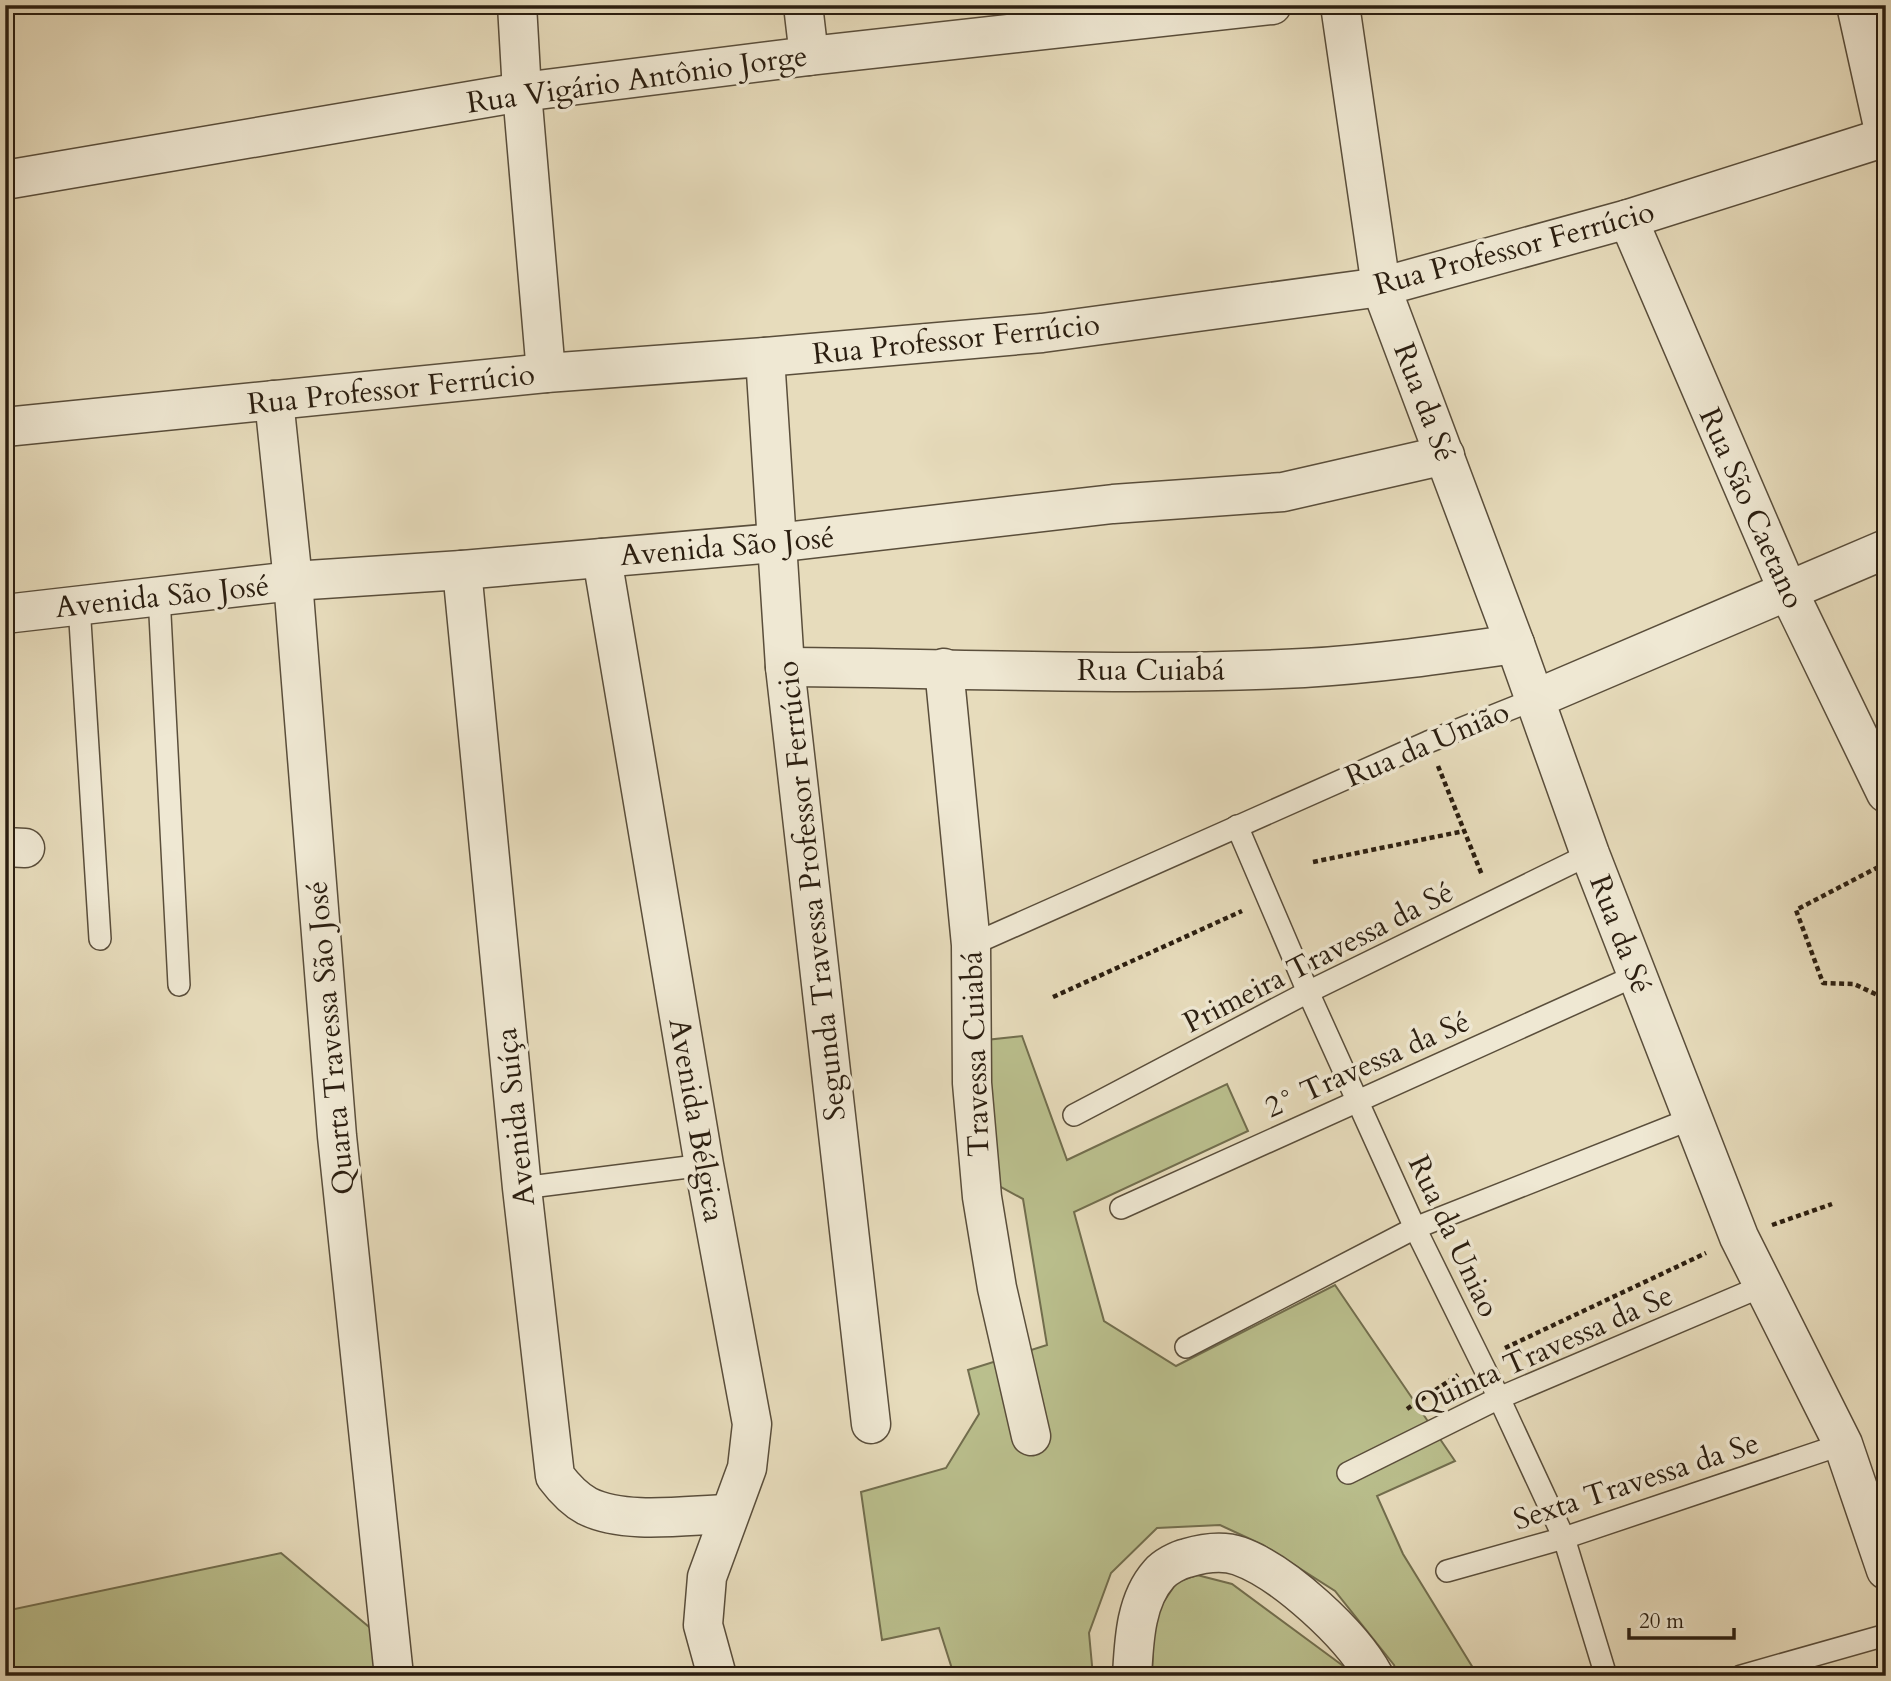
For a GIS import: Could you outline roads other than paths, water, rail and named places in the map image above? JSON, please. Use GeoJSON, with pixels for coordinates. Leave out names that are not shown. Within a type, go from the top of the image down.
{"type":"FeatureCollection","features":[{"type":"Feature","properties":{"kind":"street"},"geometry":{"type":"LineString","coordinates":[[517,5],[545,373]]}},
{"type":"Feature","properties":{"kind":"street"},"geometry":{"type":"LineString","coordinates":[[803,5],[809,56]]}},
{"type":"Feature","properties":{"kind":"street","name":"Rua Vigário Antônio Jorge"},"geometry":{"type":"LineString","coordinates":[[5,180],[522,92],[809,56],[1272,5]]}},
{"type":"Feature","properties":{"kind":"street","name":"Rua da Sé"},"geometry":{"type":"LineString","coordinates":[[1340,5],[1381,287],[1515,644],[1590,854],[1739,1237],[1843,1444],[1886,1570]]}},
{"type":"Feature","properties":{"kind":"street"},"geometry":{"type":"LineString","coordinates":[[1856,5],[1885,138]]}},
{"type":"Feature","properties":{"kind":"street","name":"Rua Professor Ferrúcio"},"geometry":{"type":"LineString","coordinates":[[5,427],[545,373],[1042,333],[1381,287],[1628,219],[1885,138]]}},
{"type":"Feature","properties":{"kind":"street","name":"Rua São Caetano"},"geometry":{"type":"LineString","coordinates":[[1628,219],[1788,591],[1886,793]]}},
{"type":"Feature","properties":{"kind":"street","name":"Segunda Travessa Professor Ferrúcio"},"geometry":{"type":"LineString","coordinates":[[765,357],[785,667],[871,1424]]}},
{"type":"Feature","properties":{"kind":"street","name":"Quarta Travessa São José"},"geometry":{"type":"LineString","coordinates":[[274,400],[293,581],[337,1136],[394,1676]]}},
{"type":"Feature","properties":{"kind":"street","name":"Avenida São José"},"geometry":{"type":"LineString","coordinates":[[5,614],[293,581],[462,570],[775,543],[1114,504],[1283,492],[1445,455]]}},
{"type":"Feature","properties":{"kind":"street","name":"Rua da União"},"geometry":{"type":"LineString","coordinates":[[1535,699],[1886,549]]}},
{"type":"Feature","properties":{"kind":"street","name":"Avenida Bélgica"},"geometry":{"type":"LineString","coordinates":[[602,558],[704,1165],[752,1424],[747,1468],[707,1577],[703,1625],[717,1676]]}},
{"type":"Feature","properties":{"kind":"street","name":"Avenida Suíça"},"geometry":{"type":"LineString","coordinates":[[462,570],[522,1188],[555,1476],[568,1492],[586,1506],[610,1514],[729,1514]]}},
{"type":"Feature","properties":{"kind":"street","name":"Rua Cuiabá"},"geometry":{"type":"LineString","coordinates":[[785,667],[1172,671],[1305,668],[1419,658],[1515,644]]}},
{"type":"Feature","properties":{"kind":"street","name":"Travessa Cuiabá"},"geometry":{"type":"LineString","coordinates":[[944,668],[971,945],[972,1083],[982,1197],[997,1288],[1031,1436]]}},
{"type":"Feature","properties":{"kind":"street"},"geometry":{"type":"LineString","coordinates":[[1132,1676],[1136,1631],[1144,1598],[1160,1573],[1181,1560],[1207,1552],[1238,1556],[1270,1572],[1310,1602],[1347,1639],[1374,1676]]}},
{"type":"Feature","properties":{"kind":"lane"},"geometry":{"type":"LineString","coordinates":[[159,595],[179,985]]}},
{"type":"Feature","properties":{"kind":"lane"},"geometry":{"type":"LineString","coordinates":[[79,605],[100,939]]}},
{"type":"Feature","properties":{"kind":"lane","name":"Rua da União"},"geometry":{"type":"LineString","coordinates":[[971,945],[1237,826],[1535,699]]}},
{"type":"Feature","properties":{"kind":"lane","name":"Rua da Uniao"},"geometry":{"type":"LineString","coordinates":[[1237,826],[1308,992],[1415,1228],[1564,1538],[1606,1676]]}},
{"type":"Feature","properties":{"kind":"lane","name":"Primeira Travessa da Sé"},"geometry":{"type":"LineString","coordinates":[[1074,1115],[1308,992],[1590,854]]}},
{"type":"Feature","properties":{"kind":"lane","name":"2° Travessa da Sé"},"geometry":{"type":"LineString","coordinates":[[1121,1208],[1637,975]]}},
{"type":"Feature","properties":{"kind":"lane"},"geometry":{"type":"LineString","coordinates":[[1186,1347],[1415,1228],[1693,1118]]}},
{"type":"Feature","properties":{"kind":"lane"},"geometry":{"type":"LineString","coordinates":[[522,1188],[704,1165]]}},
{"type":"Feature","properties":{"kind":"lane","name":"Quinta Travessa da Se"},"geometry":{"type":"LineString","coordinates":[[1348,1473],[1499,1398],[1765,1285]]}},
{"type":"Feature","properties":{"kind":"lane","name":"Sexta Travessa da Se"},"geometry":{"type":"LineString","coordinates":[[1447,1572],[1564,1538],[1843,1444]]}},
{"type":"Feature","properties":{"kind":"lane"},"geometry":{"type":"LineString","coordinates":[[1741,1676],[1886,1635]]}}]}
